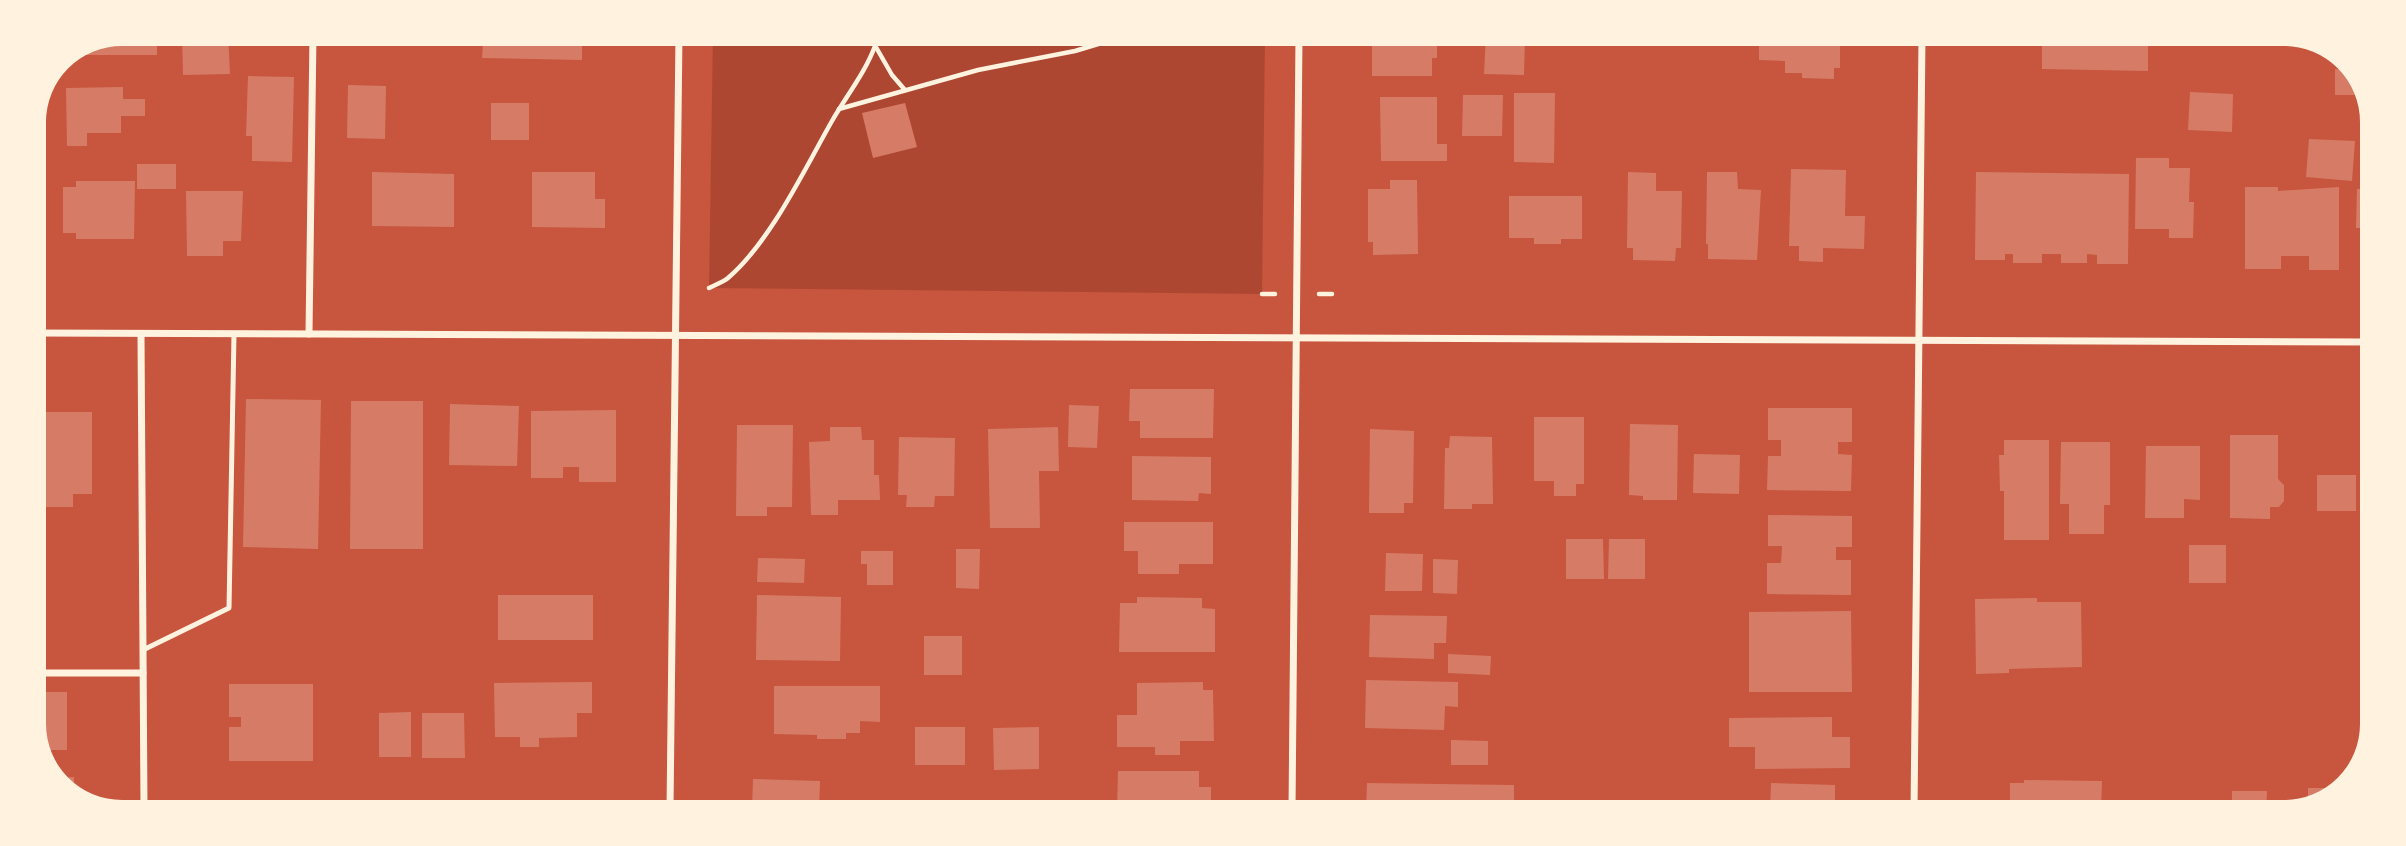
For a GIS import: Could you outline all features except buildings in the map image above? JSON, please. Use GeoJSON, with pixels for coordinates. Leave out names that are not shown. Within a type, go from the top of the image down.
{"type":"FeatureCollection","features":[{"type":"Feature","properties":{"kind":"street"},"geometry":{"type":"LineString","coordinates":[[309,334],[313,45]]}},
{"type":"Feature","properties":{"kind":"street"},"geometry":{"type":"LineString","coordinates":[[670,800],[679,45]]}},
{"type":"Feature","properties":{"kind":"street"},"geometry":{"type":"LineString","coordinates":[[1292,800],[1299,45]]}},
{"type":"Feature","properties":{"kind":"street"},"geometry":{"type":"LineString","coordinates":[[1914,800],[1922,45]]}},
{"type":"Feature","properties":{"kind":"street"},"geometry":{"type":"LineString","coordinates":[[45,332],[2360,342]]}},
{"type":"Feature","properties":{"kind":"street"},"geometry":{"type":"LineString","coordinates":[[141,334],[144,800]]}},
{"type":"Feature","properties":{"kind":"street"},"geometry":{"type":"LineString","coordinates":[[46,673],[143,673]]}},
{"type":"Feature","properties":{"kind":"lane"},"geometry":{"type":"LineString","coordinates":[[143,650],[229,608],[234,334]]}},
{"type":"Feature","properties":{"kind":"path"},"geometry":{"type":"LineString","coordinates":[[839,109],[978,70],[1095,45]]}},
{"type":"Feature","properties":{"kind":"path"},"geometry":{"type":"LineString","coordinates":[[875,46],[892,75],[905,90]]}},
{"type":"Feature","properties":{"kind":"path"},"geometry":{"type":"LineString","coordinates":[[709,288],[726,280],[748,256],[775,219],[839,109],[867,67],[875,46]]}},
{"type":"Feature","properties":{"kind":"shaded area"},"geometry":{"type":"Polygon","coordinates":[[[713,45],[1265,45],[1262,294],[709,288],[713,45]]]}}]}
